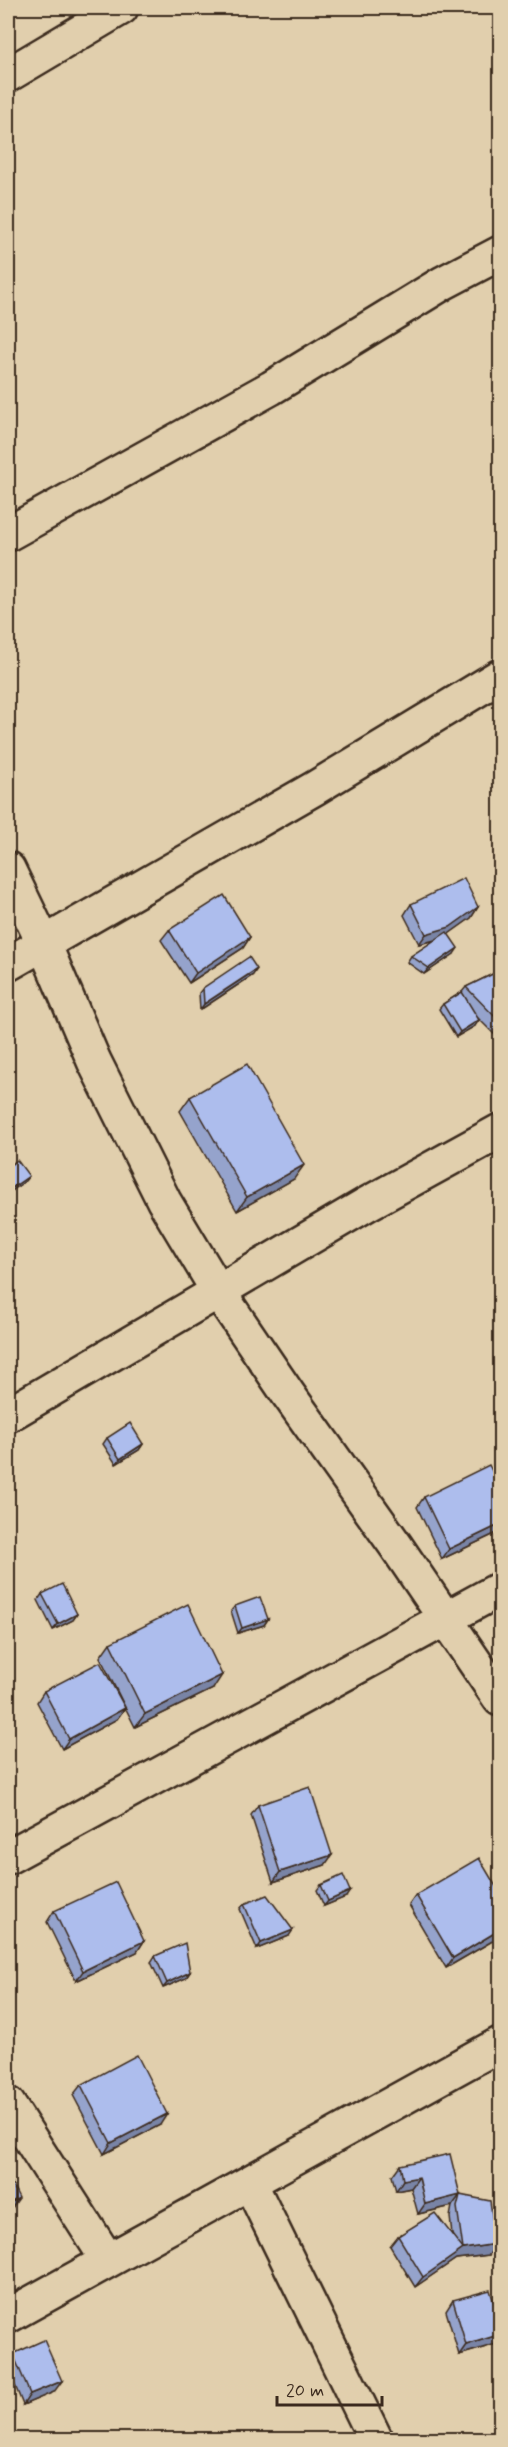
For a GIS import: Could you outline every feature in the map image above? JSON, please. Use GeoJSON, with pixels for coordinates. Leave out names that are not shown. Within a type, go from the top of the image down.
{"type":"FeatureCollection","features":[{"type":"Feature","properties":{"kind":"street"},"geometry":{"type":"LineString","coordinates":[[8,75],[121,8]]}},
{"type":"Feature","properties":{"kind":"street"},"geometry":{"type":"LineString","coordinates":[[8,534],[271,388],[442,282],[501,253]]}},
{"type":"Feature","properties":{"kind":"street"},"geometry":{"type":"LineString","coordinates":[[8,964],[315,788],[501,676]]}},
{"type":"Feature","properties":{"kind":"street"},"geometry":{"type":"LineString","coordinates":[[8,869],[44,944],[99,1071],[164,1201],[218,1291],[501,1699]]}},
{"type":"Feature","properties":{"kind":"street"},"geometry":{"type":"LineString","coordinates":[[8,1415],[367,1204],[501,1131]]}},
{"type":"Feature","properties":{"kind":"street"},"geometry":{"type":"LineString","coordinates":[[8,1857],[501,1589]]}},
{"type":"Feature","properties":{"kind":"street"},"geometry":{"type":"LineString","coordinates":[[8,2316],[107,2259],[501,2044]]}},
{"type":"Feature","properties":{"kind":"street"},"geometry":{"type":"LineString","coordinates":[[8,2104],[107,2259]]}},
{"type":"Feature","properties":{"kind":"street"},"geometry":{"type":"LineString","coordinates":[[250,2183],[376,2439]]}},
{"type":"Feature","properties":{"kind":"building"},"geometry":{"type":"Polygon","coordinates":[[[464,878],[478,907],[450,927],[426,934],[411,904],[464,878]]]}},
{"type":"Feature","properties":{"kind":"building"},"geometry":{"type":"Polygon","coordinates":[[[224,895],[250,937],[196,973],[169,930],[224,895]]]}},
{"type":"Feature","properties":{"kind":"building"},"geometry":{"type":"Polygon","coordinates":[[[447,932],[458,948],[429,968],[411,956],[447,932]]]}},
{"type":"Feature","properties":{"kind":"building"},"geometry":{"type":"Polygon","coordinates":[[[249,957],[257,969],[204,1004],[203,988],[249,957]]]}},
{"type":"Feature","properties":{"kind":"building"},"geometry":{"type":"Polygon","coordinates":[[[501,970],[501,1023],[466,987],[501,970]]]}},
{"type":"Feature","properties":{"kind":"building"},"geometry":{"type":"Polygon","coordinates":[[[462,992],[479,1020],[460,1032],[443,1004],[462,992]]]}},
{"type":"Feature","properties":{"kind":"building"},"geometry":{"type":"Polygon","coordinates":[[[247,1064],[304,1165],[247,1197],[190,1097],[247,1064]]]}},
{"type":"Feature","properties":{"kind":"building"},"geometry":{"type":"Polygon","coordinates":[[[17,1160],[29,1176],[9,1190],[8,1167],[17,1160]]]}},
{"type":"Feature","properties":{"kind":"building"},"geometry":{"type":"Polygon","coordinates":[[[130,1423],[143,1444],[120,1459],[107,1438],[130,1423]]]}},
{"type":"Feature","properties":{"kind":"building"},"geometry":{"type":"Polygon","coordinates":[[[489,1465],[501,1489],[501,1524],[449,1549],[424,1497],[489,1465]]]}},
{"type":"Feature","properties":{"kind":"building"},"geometry":{"type":"Polygon","coordinates":[[[62,1584],[77,1614],[58,1624],[42,1594],[62,1584]]]}},
{"type":"Feature","properties":{"kind":"building"},"geometry":{"type":"Polygon","coordinates":[[[260,1597],[268,1619],[242,1628],[235,1606],[260,1597]]]}},
{"type":"Feature","properties":{"kind":"building"},"geometry":{"type":"Polygon","coordinates":[[[188,1604],[222,1675],[145,1714],[110,1643],[188,1604]]]}},
{"type":"Feature","properties":{"kind":"building"},"geometry":{"type":"Polygon","coordinates":[[[100,1662],[125,1708],[69,1739],[44,1691],[100,1662]]]}},
{"type":"Feature","properties":{"kind":"building"},"geometry":{"type":"Polygon","coordinates":[[[310,1787],[332,1855],[280,1872],[258,1805],[310,1787]]]}},
{"type":"Feature","properties":{"kind":"building"},"geometry":{"type":"Polygon","coordinates":[[[479,1858],[501,1895],[501,1929],[453,1958],[416,1895],[479,1858]]]}},
{"type":"Feature","properties":{"kind":"building"},"geometry":{"type":"Polygon","coordinates":[[[343,1875],[350,1891],[328,1901],[321,1885],[343,1875]]]}},
{"type":"Feature","properties":{"kind":"building"},"geometry":{"type":"Polygon","coordinates":[[[116,1882],[144,1941],[83,1971],[54,1911],[116,1882]]]}},
{"type":"Feature","properties":{"kind":"building"},"geometry":{"type":"Polygon","coordinates":[[[267,1895],[293,1930],[261,1943],[244,1904],[267,1895]]]}},
{"type":"Feature","properties":{"kind":"building"},"geometry":{"type":"Polygon","coordinates":[[[185,1943],[190,1972],[167,1983],[155,1956],[185,1943]]]}},
{"type":"Feature","properties":{"kind":"building"},"geometry":{"type":"Polygon","coordinates":[[[137,2055],[167,2114],[111,2143],[81,2085],[137,2055]]]}},
{"type":"Feature","properties":{"kind":"building"},"geometry":{"type":"Polygon","coordinates":[[[450,2154],[460,2195],[425,2204],[419,2177],[403,2180],[400,2165],[450,2154]]]}},
{"type":"Feature","properties":{"kind":"building"},"geometry":{"type":"Polygon","coordinates":[[[8,2176],[19,2198],[8,2204],[8,2176]]]}},
{"type":"Feature","properties":{"kind":"building"},"geometry":{"type":"Polygon","coordinates":[[[460,2195],[490,2201],[496,2244],[463,2249],[457,2207],[460,2195]]]}},
{"type":"Feature","properties":{"kind":"building"},"geometry":{"type":"Polygon","coordinates":[[[435,2213],[463,2249],[423,2277],[398,2236],[435,2213]]]}},
{"type":"Feature","properties":{"kind":"building"},"geometry":{"type":"Polygon","coordinates":[[[490,2290],[501,2325],[501,2334],[466,2345],[453,2300],[490,2290]]]}},
{"type":"Feature","properties":{"kind":"building"},"geometry":{"type":"Polygon","coordinates":[[[44,2340],[62,2381],[30,2394],[13,2354],[44,2340]]]}}]}
